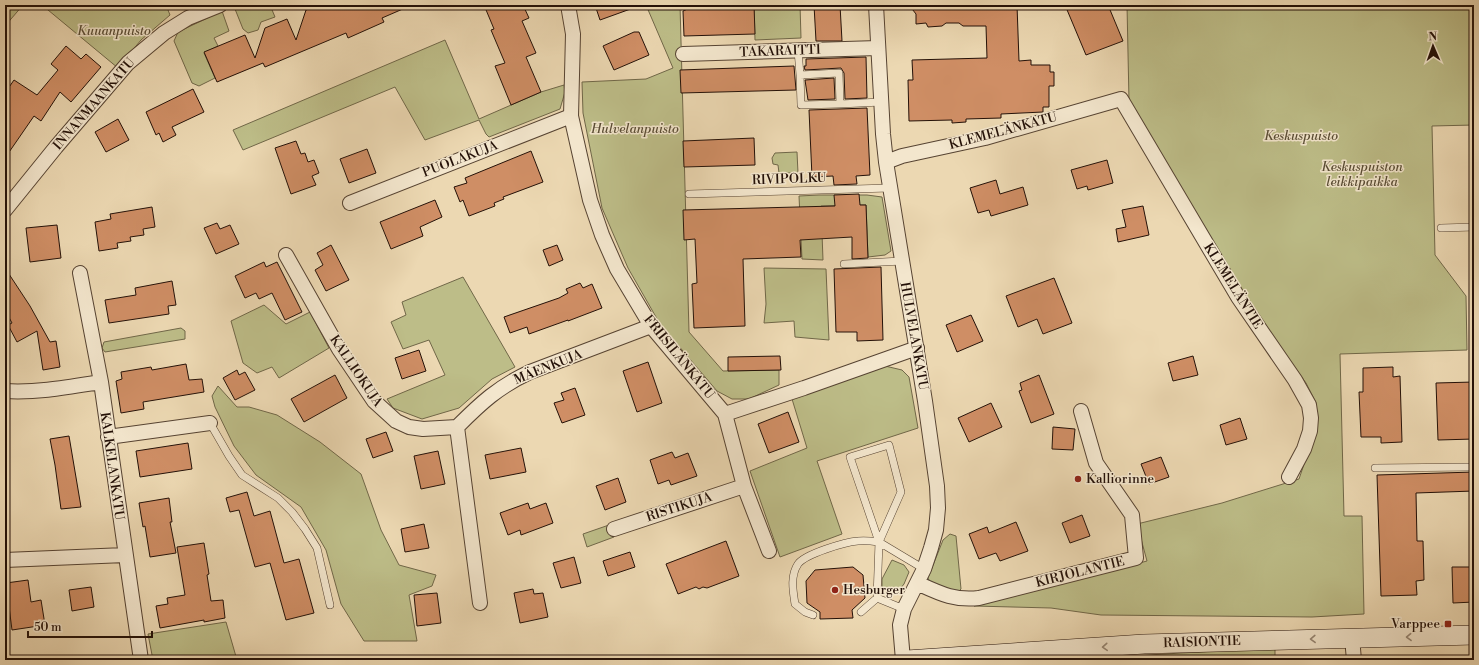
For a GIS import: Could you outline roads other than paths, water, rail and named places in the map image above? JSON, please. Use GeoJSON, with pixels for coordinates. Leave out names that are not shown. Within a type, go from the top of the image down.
{"type":"FeatureCollection","features":[{"type":"Feature","properties":{"kind":"main road","name":"RAISIONTIE"},"geometry":{"type":"LineString","coordinates":[[907,660],[1144,644],[1474,636]]}},
{"type":"Feature","properties":{"kind":"street","name":"INNANMAANKATU"},"geometry":{"type":"LineString","coordinates":[[5,210],[87,110],[128,64],[164,33],[188,18],[220,5]]}},
{"type":"Feature","properties":{"kind":"street","name":"FRIISILÄNKATU"},"geometry":{"type":"LineString","coordinates":[[568,5],[573,34],[571,116],[590,200],[602,235],[617,269],[651,326],[725,414]]}},
{"type":"Feature","properties":{"kind":"street","name":"HULVELANKATU"},"geometry":{"type":"LineString","coordinates":[[876,5],[881,102],[889,188],[917,348],[937,486],[938,508],[936,530],[932,548],[924,569],[904,609],[900,625],[904,660]]}},
{"type":"Feature","properties":{"kind":"street","name":"TAKARAITTI"},"geometry":{"type":"LineString","coordinates":[[683,54],[878,48]]}},
{"type":"Feature","properties":{"kind":"street","name":"KLEMELÄNKATU"},"geometry":{"type":"LineString","coordinates":[[886,162],[902,156],[985,138],[1121,99]]}},
{"type":"Feature","properties":{"kind":"street","name":"KLEMELÄNTIE"},"geometry":{"type":"LineString","coordinates":[[1121,99],[1238,297],[1295,380],[1309,405],[1311,418],[1310,431],[1304,448],[1289,476]]}},
{"type":"Feature","properties":{"kind":"street","name":"PUOLAKUJA"},"geometry":{"type":"LineString","coordinates":[[350,203],[571,116]]}},
{"type":"Feature","properties":{"kind":"street","name":"KALLIOKUJA"},"geometry":{"type":"LineString","coordinates":[[286,255],[339,349],[374,401],[396,421],[409,427],[423,429],[456,427]]}},
{"type":"Feature","properties":{"kind":"street","name":"KALKELANKATU"},"geometry":{"type":"LineString","coordinates":[[80,273],[100,382],[141,660]]}},
{"type":"Feature","properties":{"kind":"street","name":"MÄENKUJA"},"geometry":{"type":"LineString","coordinates":[[456,427],[498,390],[512,380],[651,326]]}},
{"type":"Feature","properties":{"kind":"street"},"geometry":{"type":"LineString","coordinates":[[768,551],[744,486],[725,414],[917,348]]}},
{"type":"Feature","properties":{"kind":"street"},"geometry":{"type":"LineString","coordinates":[[5,391],[20,392],[44,390],[100,382]]}},
{"type":"Feature","properties":{"kind":"street","name":"KIRJOLANTIE"},"geometry":{"type":"LineString","coordinates":[[917,584],[944,595],[965,600],[979,598],[1136,558],[1132,515],[1096,463],[1081,411]]}},
{"type":"Feature","properties":{"kind":"street"},"geometry":{"type":"LineString","coordinates":[[108,437],[210,423]]}},
{"type":"Feature","properties":{"kind":"street"},"geometry":{"type":"LineString","coordinates":[[456,427],[480,604]]}},
{"type":"Feature","properties":{"kind":"street","name":"RISTIKUJA"},"geometry":{"type":"LineString","coordinates":[[614,529],[744,486]]}},
{"type":"Feature","properties":{"kind":"street"},"geometry":{"type":"LineString","coordinates":[[5,560],[125,555]]}},
{"type":"Feature","properties":{"kind":"street"},"geometry":{"type":"LineString","coordinates":[[1352,638],[1354,660]]}},
{"type":"Feature","properties":{"kind":"lane"},"geometry":{"type":"LineString","coordinates":[[798,50],[801,105],[881,102]]}},
{"type":"Feature","properties":{"kind":"lane"},"geometry":{"type":"LineString","coordinates":[[800,75],[839,73],[840,104]]}},
{"type":"Feature","properties":{"kind":"lane","name":"RIVIPOLKU"},"geometry":{"type":"LineString","coordinates":[[689,194],[889,188]]}},
{"type":"Feature","properties":{"kind":"lane"},"geometry":{"type":"LineString","coordinates":[[1441,228],[1474,227]]}},
{"type":"Feature","properties":{"kind":"lane"},"geometry":{"type":"LineString","coordinates":[[844,264],[902,261]]}},
{"type":"Feature","properties":{"kind":"lane"},"geometry":{"type":"LineString","coordinates":[[210,423],[242,475],[278,498],[292,512],[305,529],[317,548],[330,605]]}},
{"type":"Feature","properties":{"kind":"lane"},"geometry":{"type":"LineString","coordinates":[[861,612],[877,598],[879,542],[850,458],[889,445],[901,492],[879,542]]}},
{"type":"Feature","properties":{"kind":"lane"},"geometry":{"type":"LineString","coordinates":[[1375,468],[1474,467]]}},
{"type":"Feature","properties":{"kind":"lane"},"geometry":{"type":"LineString","coordinates":[[813,615],[800,609],[795,604],[792,584],[794,573],[798,564],[816,552],[857,541],[879,542],[924,569]]}},
{"type":"Feature","properties":{"kind":"lane"},"geometry":{"type":"LineString","coordinates":[[877,598],[904,609]]}},
{"type":"Feature","properties":{"kind":"place","name":"Kalliorinne"},"geometry":{"type":"Point","coordinates":[1078,479]}},
{"type":"Feature","properties":{"kind":"place","name":"Hesburger"},"geometry":{"type":"Point","coordinates":[835,590]}},
{"type":"Feature","properties":{"kind":"place","name":"Varppee"},"geometry":{"type":"Point","coordinates":[1448,624]}},
{"type":"Feature","properties":{"kind":"park label","name":"Kuuanpuisto"},"geometry":{"type":"Point","coordinates":[114,31]}},
{"type":"Feature","properties":{"kind":"park label","name":"Hulvelanpuisto"},"geometry":{"type":"Point","coordinates":[635,129]}},
{"type":"Feature","properties":{"kind":"park label","name":"Keskuspuisto"},"geometry":{"type":"Point","coordinates":[1301,136]}},
{"type":"Feature","properties":{"kind":"park label","name":"Keskuspuiston leikkipaikka"},"geometry":{"type":"Point","coordinates":[1362,174]}}]}
